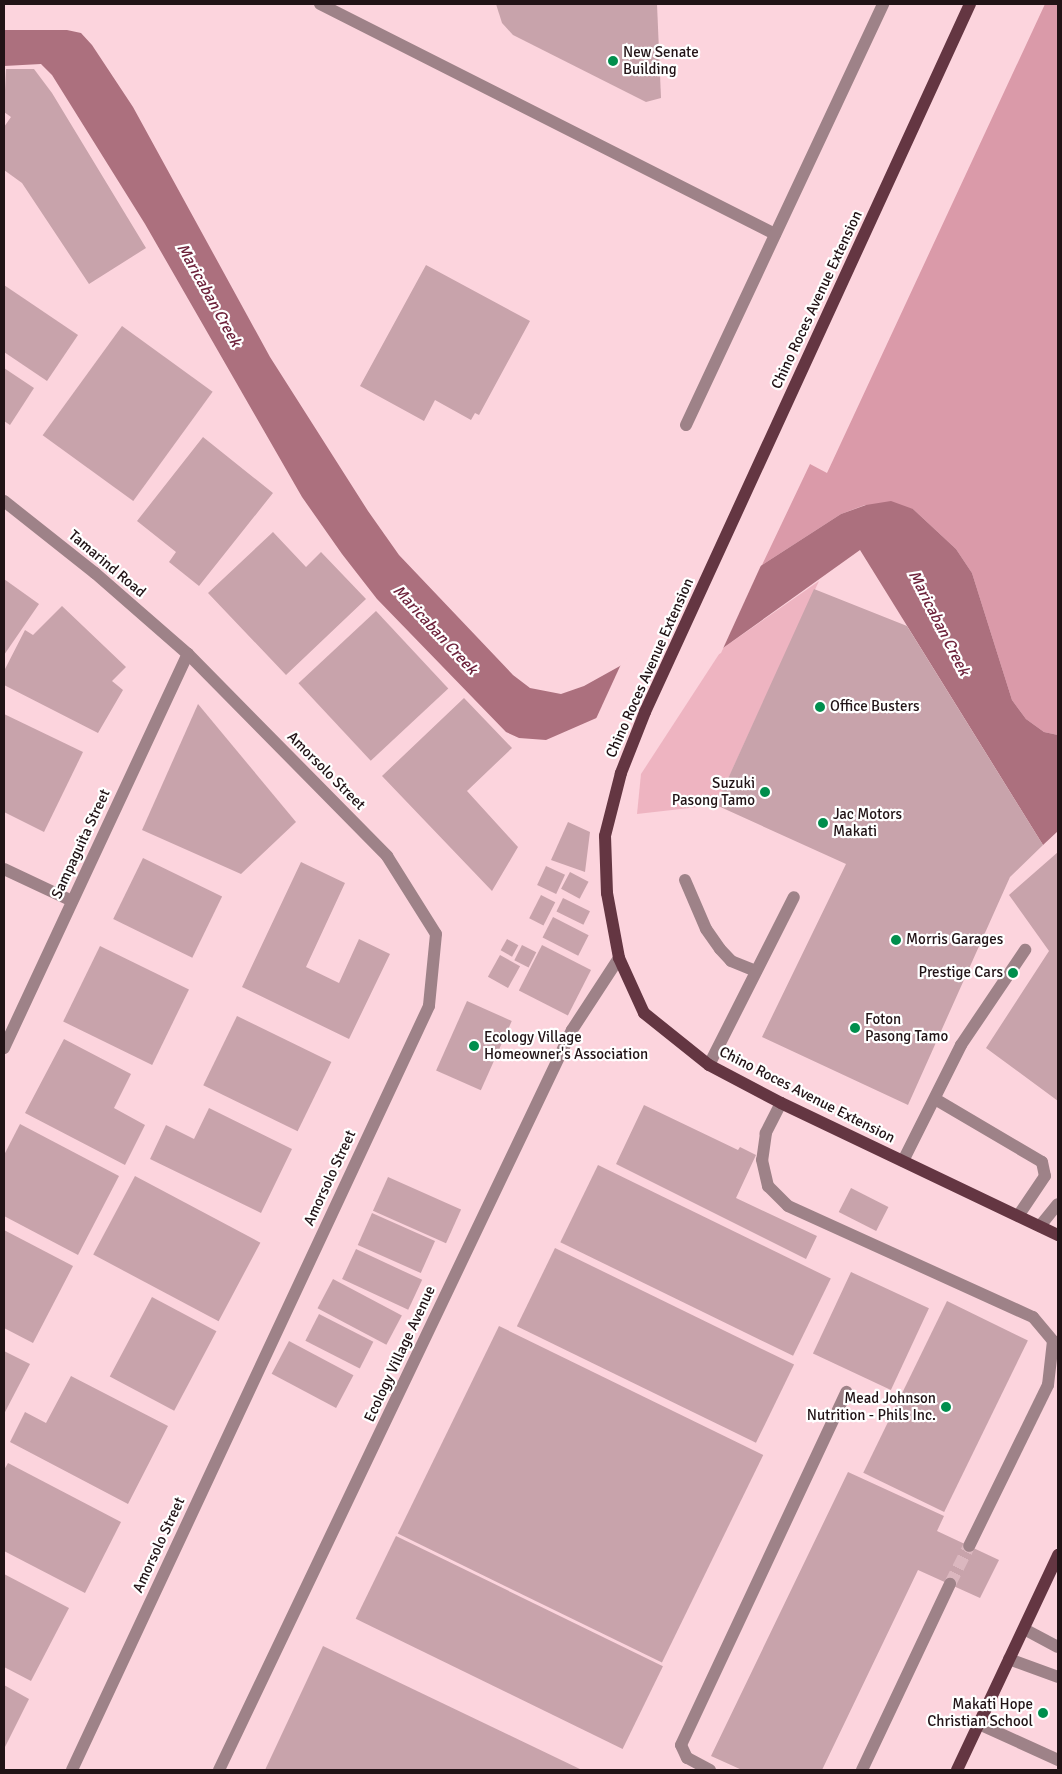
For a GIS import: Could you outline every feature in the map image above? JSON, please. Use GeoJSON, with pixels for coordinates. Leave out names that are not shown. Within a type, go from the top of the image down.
{"type":"FeatureCollection","features":[{"type":"Feature","properties":{"kind":"main road","name":"Chino Roces Avenue Extension"},"geometry":{"type":"LineString","coordinates":[[970,4],[645,712],[621,773],[606,836],[608,892],[619,958],[644,1013],[709,1065],[781,1103],[1058,1235]]}},
{"type":"Feature","properties":{"kind":"main road"},"geometry":{"type":"LineString","coordinates":[[957,1770],[1024,1629],[1054,1575],[1058,1555]]}},
{"type":"Feature","properties":{"kind":"street"},"geometry":{"type":"LineString","coordinates":[[320,4],[775,234]]}},
{"type":"Feature","properties":{"kind":"street"},"geometry":{"type":"LineString","coordinates":[[686,425],[883,4]]}},
{"type":"Feature","properties":{"kind":"street","name":"Tamarind Road"},"geometry":{"type":"LineString","coordinates":[[4,502],[95,573],[188,654]]}},
{"type":"Feature","properties":{"kind":"street","name":"Sampaguita Street"},"geometry":{"type":"LineString","coordinates":[[4,1048],[188,654]]}},
{"type":"Feature","properties":{"kind":"street","name":"Amorsolo Street"},"geometry":{"type":"LineString","coordinates":[[72,1770],[429,1006],[436,934],[388,856],[188,654]]}},
{"type":"Feature","properties":{"kind":"street"},"geometry":{"type":"LineString","coordinates":[[4,869],[72,901]]}},
{"type":"Feature","properties":{"kind":"street"},"geometry":{"type":"LineString","coordinates":[[685,880],[706,929],[720,949],[731,961],[756,972]]}},
{"type":"Feature","properties":{"kind":"street"},"geometry":{"type":"LineString","coordinates":[[709,1065],[794,897]]}},
{"type":"Feature","properties":{"kind":"street"},"geometry":{"type":"LineString","coordinates":[[903,1161],[961,1045],[1025,950]]}},
{"type":"Feature","properties":{"kind":"street","name":"Ecology Village Avenue"},"geometry":{"type":"LineString","coordinates":[[219,1770],[572,1030],[619,958]]}},
{"type":"Feature","properties":{"kind":"street"},"geometry":{"type":"LineString","coordinates":[[935,1099],[1042,1162],[1045,1176],[1018,1216]]}},
{"type":"Feature","properties":{"kind":"street"},"geometry":{"type":"LineString","coordinates":[[781,1103],[766,1133],[762,1160],[768,1186],[788,1206],[1033,1317],[1052,1341],[1048,1385],[969,1546]]}},
{"type":"Feature","properties":{"kind":"street"},"geometry":{"type":"LineString","coordinates":[[1040,1226],[1058,1204]]}},
{"type":"Feature","properties":{"kind":"street"},"geometry":{"type":"LineString","coordinates":[[710,1770],[687,1758],[681,1745],[846,1392]]}},
{"type":"Feature","properties":{"kind":"street"},"geometry":{"type":"LineString","coordinates":[[862,1770],[950,1584]]}},
{"type":"Feature","properties":{"kind":"street"},"geometry":{"type":"LineString","coordinates":[[1024,1629],[1058,1647]]}},
{"type":"Feature","properties":{"kind":"street"},"geometry":{"type":"LineString","coordinates":[[1010,1660],[1058,1677]]}},
{"type":"Feature","properties":{"kind":"street"},"geometry":{"type":"LineString","coordinates":[[979,1724],[1058,1760]]}},
{"type":"Feature","properties":{"kind":"shaded area"},"geometry":{"type":"Polygon","coordinates":[[[1045,4],[1058,4],[1058,735],[1044,732],[1026,719],[1012,700],[972,573],[956,549],[913,509],[865,505],[841,514],[762,565],[810,464],[827,473],[1045,4]]]}},
{"type":"Feature","properties":{"kind":"shaded area"},"geometry":{"type":"Polygon","coordinates":[[[819,581],[716,805],[637,814],[641,774],[723,648],[819,581]]]}},
{"type":"Feature","properties":{"kind":"water","name":"Maricaban Creek"},"geometry":{"type":"Polygon","coordinates":[[[4,30],[67,30],[81,33],[92,45],[133,107],[270,357],[368,511],[399,555],[513,675],[530,688],[561,694],[584,686],[620,666],[762,565],[841,514],[866,505],[891,501],[913,509],[956,549],[972,573],[1012,700],[1026,719],[1044,732],[1058,735],[1058,831],[1043,845],[860,550],[723,648],[601,716],[546,740],[519,738],[506,732],[377,599],[342,554],[302,497],[145,224],[52,75],[41,64],[4,66],[4,30]]]}},
{"type":"Feature","properties":{"kind":"pier"},"geometry":{"type":"Polygon","coordinates":[[[763,561],[721,653],[595,721],[622,662],[763,561]]]}},
{"type":"Feature","properties":{"kind":"building","name":"New Senate Building"},"geometry":{"type":"Polygon","coordinates":[[[496,4],[657,4],[661,98],[646,102],[513,35],[502,23],[496,4]]]}},
{"type":"Feature","properties":{"kind":"building"},"geometry":{"type":"Polygon","coordinates":[[[6,69],[34,69],[52,93],[146,248],[89,284],[22,183],[4,170],[4,127],[11,117],[4,112],[6,69]]]}},
{"type":"Feature","properties":{"kind":"building"},"geometry":{"type":"Polygon","coordinates":[[[426,265],[530,321],[479,415],[475,413],[471,420],[435,400],[424,421],[360,386],[426,265]]]}},
{"type":"Feature","properties":{"kind":"building"},"geometry":{"type":"Polygon","coordinates":[[[4,285],[78,335],[47,381],[4,352],[4,285]]]}},
{"type":"Feature","properties":{"kind":"building"},"geometry":{"type":"Polygon","coordinates":[[[122,326],[213,392],[133,501],[43,435],[122,326]]]}},
{"type":"Feature","properties":{"kind":"building"},"geometry":{"type":"Polygon","coordinates":[[[4,368],[34,388],[10,425],[4,421],[4,368]]]}},
{"type":"Feature","properties":{"kind":"building"},"geometry":{"type":"Polygon","coordinates":[[[203,437],[273,493],[199,586],[169,562],[176,552],[137,521],[203,437]]]}},
{"type":"Feature","properties":{"kind":"building"},"geometry":{"type":"Polygon","coordinates":[[[273,532],[306,567],[321,552],[366,599],[286,675],[208,593],[273,532]]]}},
{"type":"Feature","properties":{"kind":"building"},"geometry":{"type":"Polygon","coordinates":[[[4,579],[39,604],[4,655],[4,579]]]}},
{"type":"Feature","properties":{"kind":"building"},"geometry":{"type":"Polygon","coordinates":[[[814,589],[907,626],[1043,845],[1010,877],[908,1105],[762,1037],[846,864],[716,805],[814,589]]]}},
{"type":"Feature","properties":{"kind":"building"},"geometry":{"type":"Polygon","coordinates":[[[62,606],[126,667],[112,681],[123,690],[98,733],[4,685],[4,671],[25,630],[33,635],[62,606]]]}},
{"type":"Feature","properties":{"kind":"building"},"geometry":{"type":"Polygon","coordinates":[[[376,611],[448,689],[371,761],[298,683],[376,611]]]}},
{"type":"Feature","properties":{"kind":"building"},"geometry":{"type":"Polygon","coordinates":[[[464,698],[512,748],[467,791],[518,847],[492,891],[382,776],[464,698]]]}},
{"type":"Feature","properties":{"kind":"building"},"geometry":{"type":"Polygon","coordinates":[[[198,704],[296,822],[241,874],[142,830],[198,704]]]}},
{"type":"Feature","properties":{"kind":"building"},"geometry":{"type":"Polygon","coordinates":[[[4,714],[83,752],[44,832],[4,812],[4,714]]]}},
{"type":"Feature","properties":{"kind":"building"},"geometry":{"type":"Polygon","coordinates":[[[568,822],[590,832],[585,872],[551,860],[568,822]]]}},
{"type":"Feature","properties":{"kind":"building"},"geometry":{"type":"Polygon","coordinates":[[[1058,852],[1058,1101],[986,1048],[1049,951],[1009,895],[1058,852]]]}},
{"type":"Feature","properties":{"kind":"building"},"geometry":{"type":"Polygon","coordinates":[[[143,858],[222,897],[192,958],[113,919],[143,858]]]}},
{"type":"Feature","properties":{"kind":"building"},"geometry":{"type":"Polygon","coordinates":[[[301,862],[345,883],[306,967],[339,983],[359,939],[390,954],[349,1039],[242,987],[301,862]]]}},
{"type":"Feature","properties":{"kind":"building"},"geometry":{"type":"Polygon","coordinates":[[[546,866],[565,875],[556,894],[537,885],[546,866]]]}},
{"type":"Feature","properties":{"kind":"building"},"geometry":{"type":"Polygon","coordinates":[[[570,872],[589,882],[580,899],[561,889],[570,872]]]}},
{"type":"Feature","properties":{"kind":"building"},"geometry":{"type":"Polygon","coordinates":[[[541,895],[555,902],[543,925],[529,918],[541,895]]]}},
{"type":"Feature","properties":{"kind":"building"},"geometry":{"type":"Polygon","coordinates":[[[563,898],[590,911],[583,925],[556,911],[563,898]]]}},
{"type":"Feature","properties":{"kind":"building"},"geometry":{"type":"Polygon","coordinates":[[[553,917],[589,935],[578,956],[543,937],[553,917]]]}},
{"type":"Feature","properties":{"kind":"building"},"geometry":{"type":"Polygon","coordinates":[[[507,939],[518,945],[512,957],[501,950],[507,939]]]}},
{"type":"Feature","properties":{"kind":"building"},"geometry":{"type":"Polygon","coordinates":[[[522,945],[536,952],[529,967],[514,960],[522,945]]]}},
{"type":"Feature","properties":{"kind":"building"},"geometry":{"type":"Polygon","coordinates":[[[542,945],[591,970],[568,1015],[519,990],[542,945]]]}},
{"type":"Feature","properties":{"kind":"building"},"geometry":{"type":"Polygon","coordinates":[[[100,946],[189,989],[152,1065],[63,1021],[100,946]]]}},
{"type":"Feature","properties":{"kind":"building"},"geometry":{"type":"Polygon","coordinates":[[[500,955],[520,966],[508,988],[488,977],[500,955]]]}},
{"type":"Feature","properties":{"kind":"building","name":"Ecology Village Homeowner's Association"},"geometry":{"type":"Polygon","coordinates":[[[467,1001],[512,1021],[481,1090],[436,1070],[467,1001]]]}},
{"type":"Feature","properties":{"kind":"building"},"geometry":{"type":"Polygon","coordinates":[[[237,1016],[331,1062],[298,1131],[203,1085],[237,1016]]]}},
{"type":"Feature","properties":{"kind":"building"},"geometry":{"type":"Polygon","coordinates":[[[64,1039],[131,1074],[114,1108],[145,1125],[125,1165],[25,1113],[64,1039]]]}},
{"type":"Feature","properties":{"kind":"building"},"geometry":{"type":"Polygon","coordinates":[[[644,1105],[738,1150],[740,1147],[756,1155],[736,1198],[817,1236],[806,1259],[616,1164],[644,1105]]]}},
{"type":"Feature","properties":{"kind":"building"},"geometry":{"type":"Polygon","coordinates":[[[209,1108],[292,1149],[261,1213],[150,1159],[166,1125],[194,1139],[209,1108]]]}},
{"type":"Feature","properties":{"kind":"building"},"geometry":{"type":"Polygon","coordinates":[[[20,1124],[119,1176],[78,1255],[4,1216],[4,1155],[20,1124]]]}},
{"type":"Feature","properties":{"kind":"building"},"geometry":{"type":"Polygon","coordinates":[[[598,1165],[831,1279],[793,1356],[560,1242],[598,1165]]]}},
{"type":"Feature","properties":{"kind":"building"},"geometry":{"type":"Polygon","coordinates":[[[135,1176],[260,1243],[219,1321],[93,1255],[135,1176]]]}},
{"type":"Feature","properties":{"kind":"building"},"geometry":{"type":"Polygon","coordinates":[[[388,1177],[461,1210],[446,1243],[373,1211],[388,1177]]]}},
{"type":"Feature","properties":{"kind":"building"},"geometry":{"type":"Polygon","coordinates":[[[851,1188],[888,1207],[876,1231],[839,1212],[851,1188]]]}},
{"type":"Feature","properties":{"kind":"building"},"geometry":{"type":"Polygon","coordinates":[[[372,1213],[435,1241],[421,1273],[358,1245],[372,1213]]]}},
{"type":"Feature","properties":{"kind":"building"},"geometry":{"type":"Polygon","coordinates":[[[4,1230],[73,1266],[33,1343],[4,1328],[4,1230]]]}},
{"type":"Feature","properties":{"kind":"building"},"geometry":{"type":"Polygon","coordinates":[[[555,1248],[794,1365],[756,1443],[517,1326],[555,1248]]]}},
{"type":"Feature","properties":{"kind":"building"},"geometry":{"type":"Polygon","coordinates":[[[356,1249],[422,1280],[408,1310],[342,1279],[356,1249]]]}},
{"type":"Feature","properties":{"kind":"building"},"geometry":{"type":"Polygon","coordinates":[[[851,1272],[929,1308],[891,1390],[813,1354],[851,1272]]]}},
{"type":"Feature","properties":{"kind":"building"},"geometry":{"type":"Polygon","coordinates":[[[333,1279],[402,1316],[386,1345],[318,1308],[333,1279]]]}},
{"type":"Feature","properties":{"kind":"building"},"geometry":{"type":"Polygon","coordinates":[[[152,1297],[216,1331],[174,1411],[110,1376],[152,1297]]]}},
{"type":"Feature","properties":{"kind":"building","name":"Mead Johnson Nutrition - Phils Inc."},"geometry":{"type":"Polygon","coordinates":[[[947,1301],[1028,1340],[944,1512],[863,1473],[947,1301]]]}},
{"type":"Feature","properties":{"kind":"building"},"geometry":{"type":"Polygon","coordinates":[[[319,1314],[373,1342],[360,1368],[305,1341],[319,1314]]]}},
{"type":"Feature","properties":{"kind":"building"},"geometry":{"type":"Polygon","coordinates":[[[499,1326],[763,1455],[662,1663],[398,1534],[499,1326]]]}},
{"type":"Feature","properties":{"kind":"building"},"geometry":{"type":"Polygon","coordinates":[[[289,1341],[353,1375],[336,1408],[272,1374],[289,1341]]]}},
{"type":"Feature","properties":{"kind":"building"},"geometry":{"type":"Polygon","coordinates":[[[4,1351],[30,1364],[4,1414],[4,1351]]]}},
{"type":"Feature","properties":{"kind":"building"},"geometry":{"type":"Polygon","coordinates":[[[71,1376],[168,1426],[128,1504],[10,1442],[25,1412],[46,1423],[71,1376]]]}},
{"type":"Feature","properties":{"kind":"building"},"geometry":{"type":"Polygon","coordinates":[[[8,1463],[121,1522],[85,1593],[4,1551],[4,1470],[8,1463]]]}},
{"type":"Feature","properties":{"kind":"building"},"geometry":{"type":"Polygon","coordinates":[[[848,1472],[944,1516],[937,1531],[999,1560],[980,1598],[918,1570],[822,1770],[742,1770],[711,1756],[848,1472]]]}},
{"type":"Feature","properties":{"kind":"building"},"geometry":{"type":"Polygon","coordinates":[[[396,1536],[663,1666],[623,1749],[356,1619],[396,1536]]]}},
{"type":"Feature","properties":{"kind":"building"},"geometry":{"type":"Polygon","coordinates":[[[4,1574],[69,1608],[31,1681],[4,1667],[4,1574]]]}},
{"type":"Feature","properties":{"kind":"building"},"geometry":{"type":"Polygon","coordinates":[[[323,1646],[582,1770],[265,1770],[323,1646]]]}},
{"type":"Feature","properties":{"kind":"building"},"geometry":{"type":"Polygon","coordinates":[[[4,1685],[29,1699],[4,1749],[4,1685]]]}},
{"type":"Feature","properties":{"kind":"tunnel"},"geometry":{"type":"LineString","coordinates":[[950,1584],[969,1546]]}},
{"type":"Feature","properties":{"kind":"place","name":"New Senate Building"},"geometry":{"type":"Point","coordinates":[613,61]}},
{"type":"Feature","properties":{"kind":"place","name":"Office Busters"},"geometry":{"type":"Point","coordinates":[820,707]}},
{"type":"Feature","properties":{"kind":"place","name":"Suzuki Pasong Tamo"},"geometry":{"type":"Point","coordinates":[765,792]}},
{"type":"Feature","properties":{"kind":"place","name":"Jac Motors Makati"},"geometry":{"type":"Point","coordinates":[823,823]}},
{"type":"Feature","properties":{"kind":"place","name":"Morris Garages"},"geometry":{"type":"Point","coordinates":[896,940]}},
{"type":"Feature","properties":{"kind":"place","name":"Prestige Cars"},"geometry":{"type":"Point","coordinates":[1013,973]}},
{"type":"Feature","properties":{"kind":"place","name":"Foton Pasong Tamo"},"geometry":{"type":"Point","coordinates":[855,1028]}},
{"type":"Feature","properties":{"kind":"place","name":"Ecology Village Homeowner's Association"},"geometry":{"type":"Point","coordinates":[474,1046]}},
{"type":"Feature","properties":{"kind":"place","name":"Mead Johnson Nutrition - Phils Inc."},"geometry":{"type":"Point","coordinates":[946,1407]}},
{"type":"Feature","properties":{"kind":"place","name":"Makati Hope Christian School"},"geometry":{"type":"Point","coordinates":[1043,1713]}}]}
